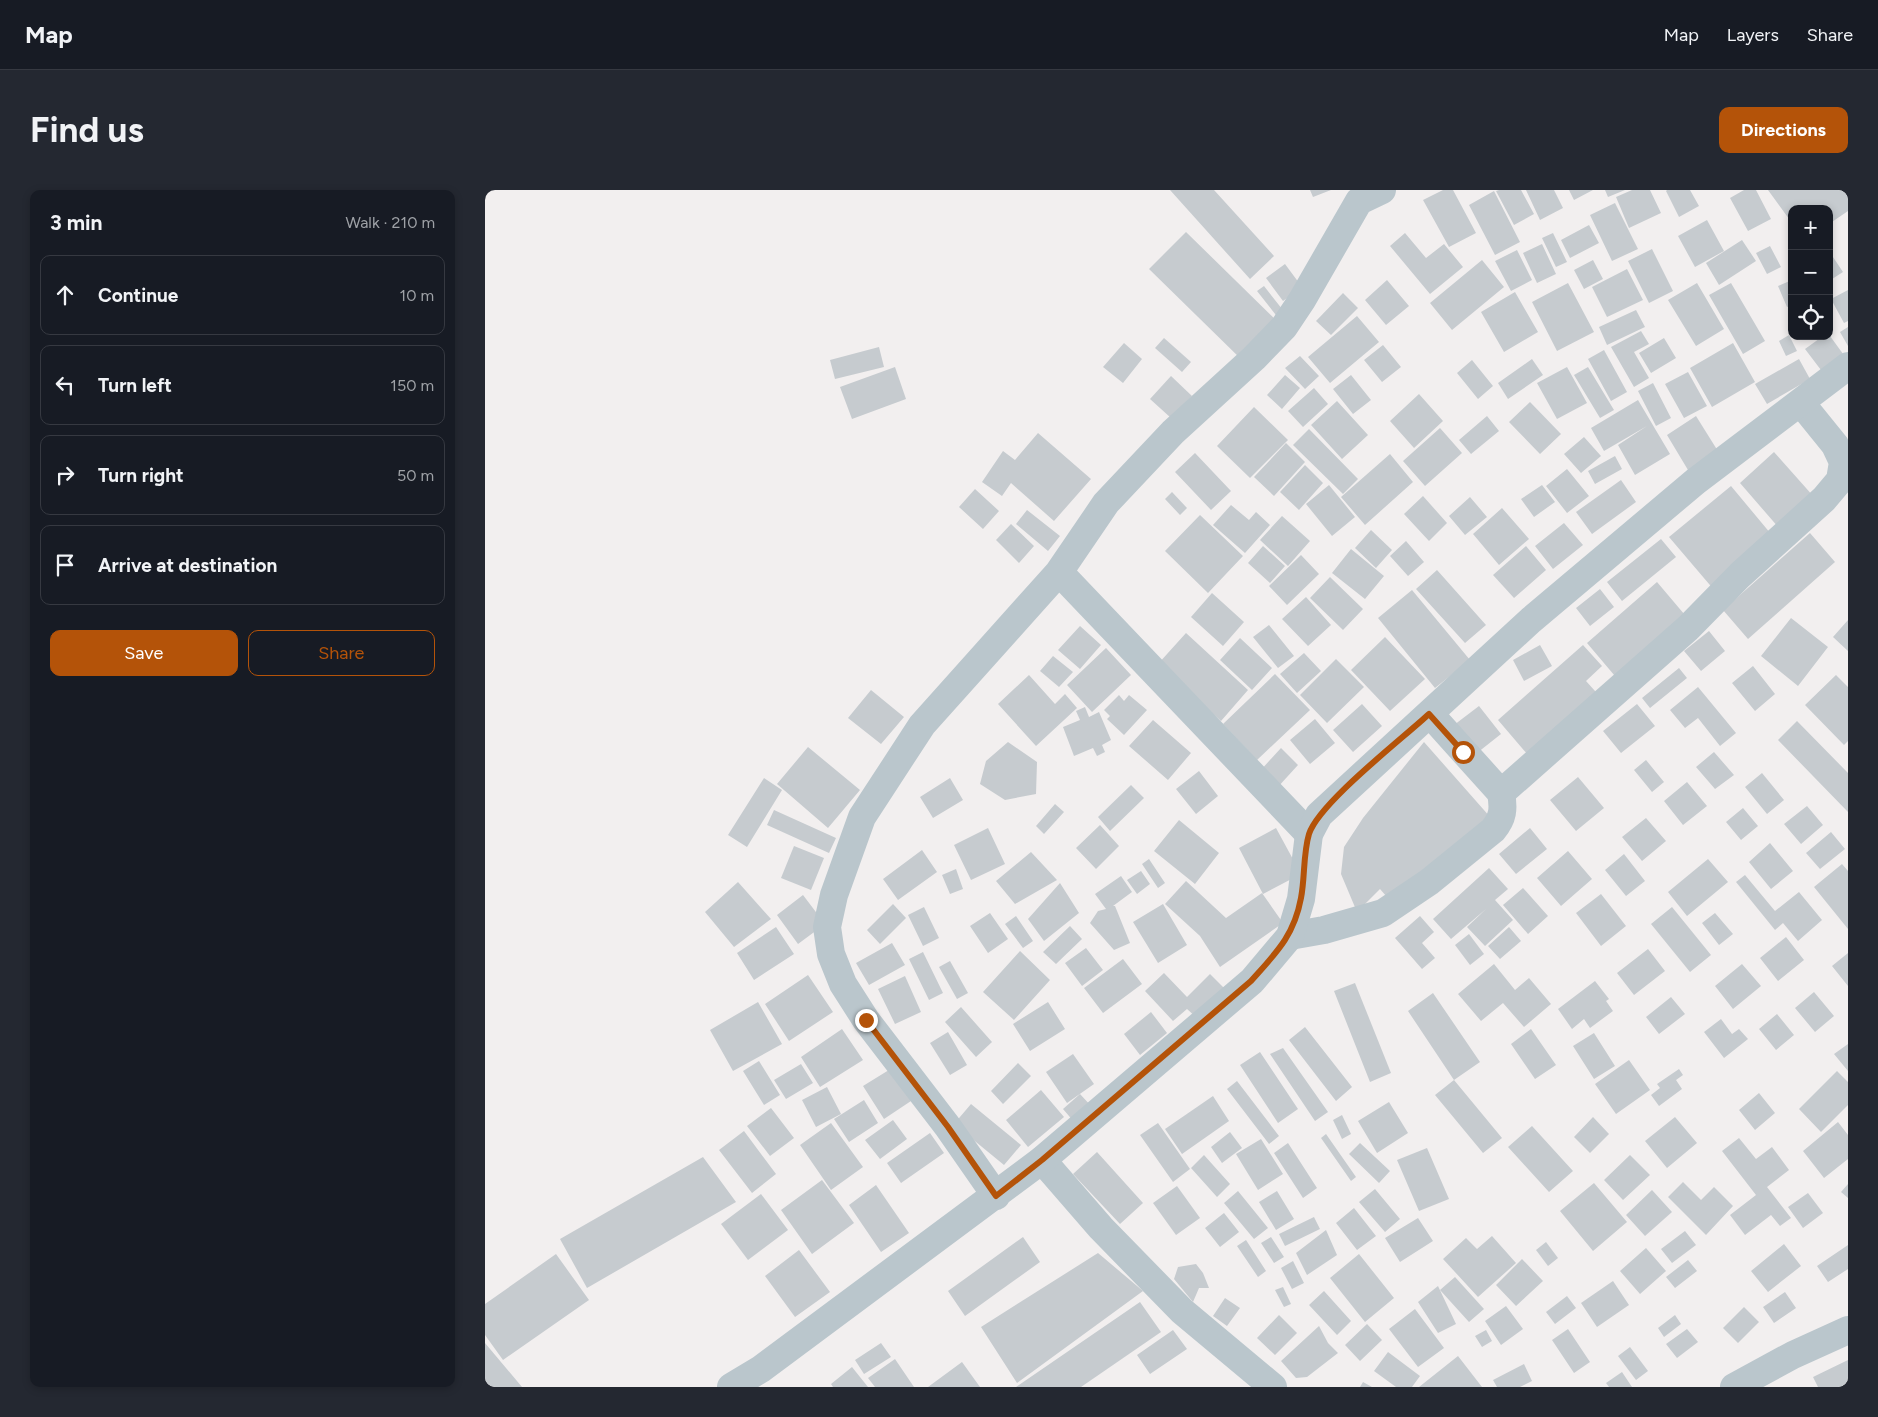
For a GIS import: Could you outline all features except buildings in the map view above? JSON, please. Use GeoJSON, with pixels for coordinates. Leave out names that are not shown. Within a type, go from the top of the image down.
{"type":"FeatureCollection","features":[{"type":"Feature","properties":{"kind":"street"},"geometry":{"type":"LineString","coordinates":[[996,1196],[959,1142],[857,1006],[843,984],[831,954],[827,927],[834,895],[862,817],[922,725],[1059,572],[1106,503],[1173,432],[1254,358],[1284,327],[1365,194]]}},
{"type":"Feature","properties":{"kind":"street"},"geometry":{"type":"LineString","coordinates":[[731,1387],[761,1369],[996,1196],[1042,1160],[1251,981],[1290,936],[1301,899],[1309,834],[1319,815],[1531,620],[1697,482],[1848,366]]}},
{"type":"Feature","properties":{"kind":"street"},"geometry":{"type":"LineString","coordinates":[[1501,793],[1688,628],[1740,575],[1824,499],[1840,480],[1843,462],[1835,445],[1801,403]]}},
{"type":"Feature","properties":{"kind":"street"},"geometry":{"type":"LineString","coordinates":[[1059,572],[1309,834]]}},
{"type":"Feature","properties":{"kind":"street"},"geometry":{"type":"LineString","coordinates":[[1290,936],[1324,930],[1383,913],[1429,882],[1493,830],[1500,821],[1504,808],[1501,793],[1429,714]]}},
{"type":"Feature","properties":{"kind":"street"},"geometry":{"type":"LineString","coordinates":[[1042,1160],[1101,1228],[1182,1311],[1273,1387]]}},
{"type":"Feature","properties":{"kind":"street"},"geometry":{"type":"LineString","coordinates":[[1734,1387],[1793,1355],[1848,1330]]}},
{"type":"Feature","properties":{"kind":"route"},"geometry":{"type":"LineString","coordinates":[[866,1020],[948,1127],[996,1196],[1042,1160],[1251,981],[1273,957],[1290,936],[1301,899],[1309,834],[1319,815],[1339,795],[1429,714],[1463,752]]}}]}
